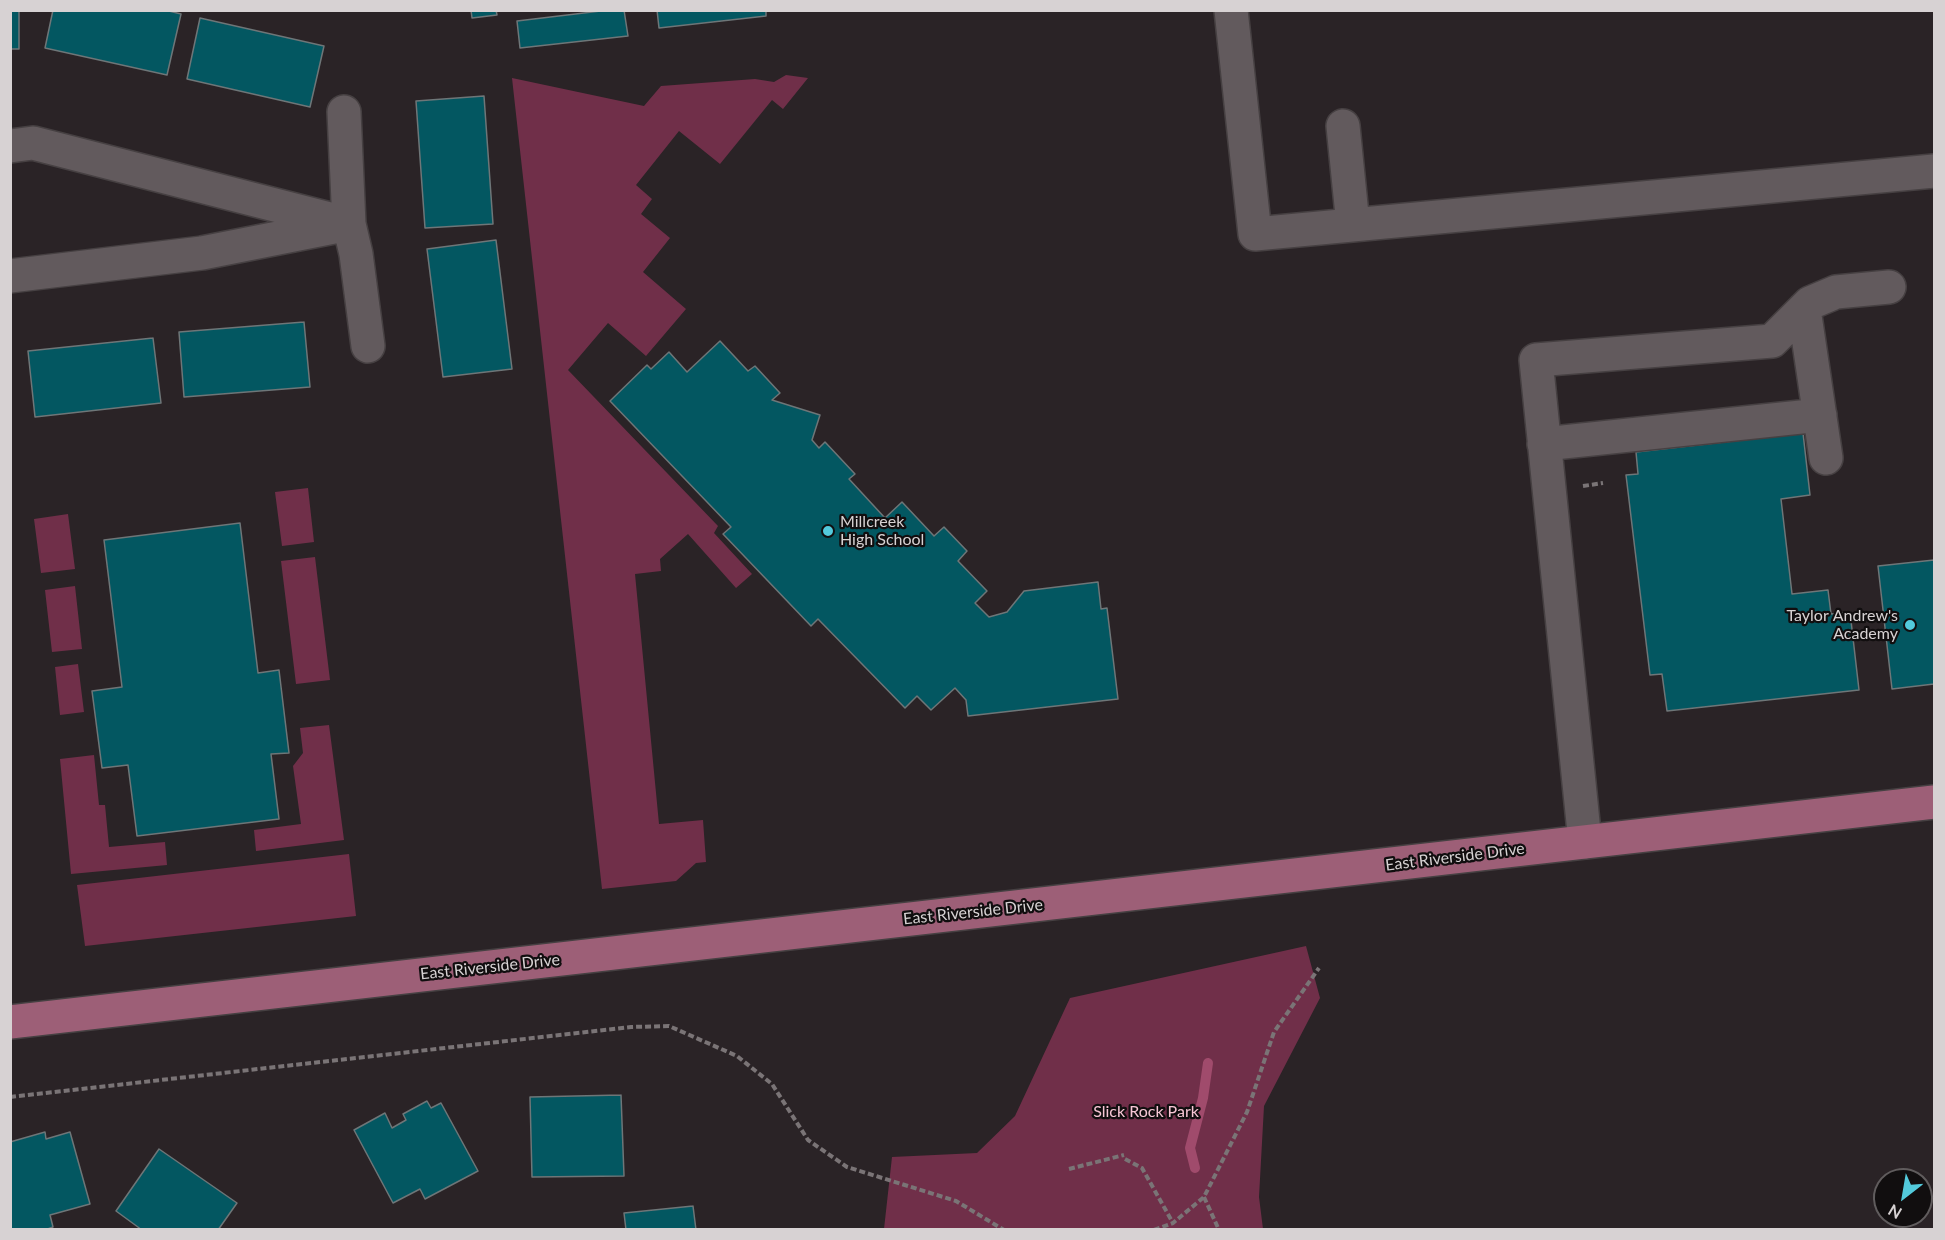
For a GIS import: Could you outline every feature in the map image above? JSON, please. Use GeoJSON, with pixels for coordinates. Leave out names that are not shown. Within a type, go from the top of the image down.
{"type":"FeatureCollection","features":[{"type":"Feature","properties":{"kind":"main road","name":"East Riverside Drive"},"geometry":{"type":"LineString","coordinates":[[10,1022],[1935,802]]}},
{"type":"Feature","properties":{"kind":"lane"},"geometry":{"type":"LineString","coordinates":[[1231,10],[1255,234],[1935,171]]}},
{"type":"Feature","properties":{"kind":"lane"},"geometry":{"type":"LineString","coordinates":[[344,112],[349,225],[356,254],[368,346]]}},
{"type":"Feature","properties":{"kind":"lane"},"geometry":{"type":"LineString","coordinates":[[1343,126],[1353,225]]}},
{"type":"Feature","properties":{"kind":"lane"},"geometry":{"type":"LineString","coordinates":[[10,146],[33,143],[349,225]]}},
{"type":"Feature","properties":{"kind":"lane"},"geometry":{"type":"LineString","coordinates":[[10,276],[202,253],[349,225]]}},
{"type":"Feature","properties":{"kind":"lane"},"geometry":{"type":"LineString","coordinates":[[1585,842],[1536,360],[1772,341],[1810,303],[1836,292],[1889,287]]}},
{"type":"Feature","properties":{"kind":"lane"},"geometry":{"type":"LineString","coordinates":[[1804,309],[1826,458]]}},
{"type":"Feature","properties":{"kind":"lane"},"geometry":{"type":"LineString","coordinates":[[1544,444],[1820,415]]}},
{"type":"Feature","properties":{"kind":"path"},"geometry":{"type":"LineString","coordinates":[[1154,1230],[1173,1223],[1204,1197],[1247,1112],[1274,1032],[1319,968]]}},
{"type":"Feature","properties":{"kind":"path"},"geometry":{"type":"LineString","coordinates":[[10,1097],[631,1027],[669,1026],[737,1056],[772,1084],[808,1140],[847,1167],[956,1201],[1004,1230]]}},
{"type":"Feature","properties":{"kind":"path"},"geometry":{"type":"LineString","coordinates":[[1069,1169],[1125,1157],[1142,1168],[1173,1223]]}},
{"type":"Feature","properties":{"kind":"path"},"geometry":{"type":"LineString","coordinates":[[1204,1197],[1219,1230]]}},
{"type":"Feature","properties":{"kind":"green space"},"geometry":{"type":"Polygon","coordinates":[[[786,75],[808,78],[783,109],[772,100],[720,164],[679,131],[636,185],[652,199],[641,214],[670,238],[643,272],[686,309],[646,356],[608,323],[568,370],[718,526],[714,533],[752,574],[736,588],[688,534],[660,559],[661,571],[635,574],[659,824],[703,820],[706,862],[696,863],[676,881],[602,889],[512,78],[644,106],[661,86],[755,79],[774,82],[786,75]]]}},
{"type":"Feature","properties":{"kind":"green space"},"geometry":{"type":"Polygon","coordinates":[[[308,488],[314,542],[282,546],[275,492],[308,488]]]}},
{"type":"Feature","properties":{"kind":"green space"},"geometry":{"type":"Polygon","coordinates":[[[68,514],[75,569],[41,573],[34,519],[68,514]]]}},
{"type":"Feature","properties":{"kind":"green space"},"geometry":{"type":"Polygon","coordinates":[[[315,557],[330,680],[296,684],[281,561],[315,557]]]}},
{"type":"Feature","properties":{"kind":"green space"},"geometry":{"type":"Polygon","coordinates":[[[75,586],[82,649],[52,652],[45,590],[75,586]]]}},
{"type":"Feature","properties":{"kind":"green space"},"geometry":{"type":"Polygon","coordinates":[[[78,664],[84,712],[60,715],[55,667],[78,664]]]}},
{"type":"Feature","properties":{"kind":"green space"},"geometry":{"type":"Polygon","coordinates":[[[329,725],[344,840],[256,851],[254,830],[301,824],[293,766],[303,753],[300,728],[329,725]]]}},
{"type":"Feature","properties":{"kind":"green space"},"geometry":{"type":"Polygon","coordinates":[[[94,755],[99,805],[105,805],[109,847],[165,842],[167,865],[71,874],[60,759],[94,755]]]}},
{"type":"Feature","properties":{"kind":"green space"},"geometry":{"type":"Polygon","coordinates":[[[349,854],[356,916],[85,946],[77,885],[349,854]]]}},
{"type":"Feature","properties":{"kind":"green space","name":"Slick Rock Park"},"geometry":{"type":"Polygon","coordinates":[[[1306,946],[1320,998],[1264,1106],[1259,1197],[1263,1229],[884,1229],[892,1157],[977,1153],[1015,1116],[1070,998],[1306,946]]]}},
{"type":"Feature","properties":{"kind":"building"},"geometry":{"type":"Polygon","coordinates":[[[10,10],[19,10],[19,49],[10,49],[10,10]]]}},
{"type":"Feature","properties":{"kind":"building"},"geometry":{"type":"Polygon","coordinates":[[[53,10],[165,10],[181,14],[167,75],[45,48],[53,10]]]}},
{"type":"Feature","properties":{"kind":"building"},"geometry":{"type":"Polygon","coordinates":[[[471,10],[496,10],[497,15],[472,18],[471,10]]]}},
{"type":"Feature","properties":{"kind":"building"},"geometry":{"type":"Polygon","coordinates":[[[624,10],[628,36],[520,48],[517,21],[624,10]]]}},
{"type":"Feature","properties":{"kind":"building"},"geometry":{"type":"Polygon","coordinates":[[[657,10],[766,10],[766,16],[659,28],[657,10]]]}},
{"type":"Feature","properties":{"kind":"building"},"geometry":{"type":"Polygon","coordinates":[[[200,18],[324,46],[310,107],[187,79],[200,18]]]}},
{"type":"Feature","properties":{"kind":"building"},"geometry":{"type":"Polygon","coordinates":[[[484,96],[493,224],[425,228],[416,101],[484,96]]]}},
{"type":"Feature","properties":{"kind":"building"},"geometry":{"type":"Polygon","coordinates":[[[496,240],[512,369],[443,377],[427,249],[496,240]]]}},
{"type":"Feature","properties":{"kind":"building"},"geometry":{"type":"Polygon","coordinates":[[[304,322],[310,387],[184,397],[179,332],[304,322]]]}},
{"type":"Feature","properties":{"kind":"building"},"geometry":{"type":"Polygon","coordinates":[[[153,338],[161,403],[35,417],[28,351],[153,338]]]}},
{"type":"Feature","properties":{"kind":"building","name":"Millcreek High School"},"geometry":{"type":"Polygon","coordinates":[[[720,341],[748,371],[755,366],[780,393],[772,400],[820,415],[812,440],[819,448],[825,442],[855,474],[849,479],[885,518],[902,502],[934,536],[944,527],[967,551],[958,561],[987,591],[975,603],[989,617],[1007,612],[1024,591],[1098,582],[1101,609],[1107,608],[1118,699],[968,716],[966,700],[955,688],[931,710],[917,696],[905,708],[818,619],[811,626],[723,534],[731,527],[610,401],[647,365],[651,369],[669,352],[687,372],[720,341]]]}},
{"type":"Feature","properties":{"kind":"building"},"geometry":{"type":"Polygon","coordinates":[[[1803,433],[1810,495],[1781,499],[1792,594],[1828,590],[1831,614],[1850,612],[1859,690],[1667,711],[1662,674],[1650,675],[1626,475],[1638,474],[1636,452],[1803,433]]]}},
{"type":"Feature","properties":{"kind":"building"},"geometry":{"type":"Polygon","coordinates":[[[240,523],[258,673],[279,670],[289,753],[271,754],[279,819],[137,836],[128,765],[102,768],[92,691],[122,687],[104,540],[240,523]]]}},
{"type":"Feature","properties":{"kind":"building","name":"Taylor Andrew's Academy"},"geometry":{"type":"Polygon","coordinates":[[[1934,560],[1934,684],[1892,689],[1878,566],[1934,560]]]}},
{"type":"Feature","properties":{"kind":"building"},"geometry":{"type":"Polygon","coordinates":[[[621,1095],[624,1176],[532,1177],[530,1097],[621,1095]]]}},
{"type":"Feature","properties":{"kind":"building"},"geometry":{"type":"Polygon","coordinates":[[[427,1101],[431,1108],[441,1103],[478,1171],[425,1199],[420,1189],[393,1203],[354,1130],[385,1113],[392,1128],[406,1120],[403,1114],[427,1101]]]}},
{"type":"Feature","properties":{"kind":"building"},"geometry":{"type":"Polygon","coordinates":[[[45,1132],[46,1139],[70,1132],[90,1204],[50,1215],[53,1227],[45,1230],[10,1230],[10,1142],[45,1132]]]}},
{"type":"Feature","properties":{"kind":"building"},"geometry":{"type":"Polygon","coordinates":[[[159,1149],[237,1203],[218,1230],[142,1230],[116,1211],[159,1149]]]}},
{"type":"Feature","properties":{"kind":"building"},"geometry":{"type":"Polygon","coordinates":[[[693,1206],[696,1230],[626,1230],[624,1213],[693,1206]]]}},
{"type":"Feature","properties":{"kind":"waterway"},"geometry":{"type":"LineString","coordinates":[[1195,1168],[1190,1148],[1203,1098],[1208,1063]]}},
{"type":"Feature","properties":{"kind":"place","name":"Millcreek High School"},"geometry":{"type":"Point","coordinates":[828,531]}},
{"type":"Feature","properties":{"kind":"place","name":"Taylor Andrew's Academy"},"geometry":{"type":"Point","coordinates":[1910,625]}}]}
